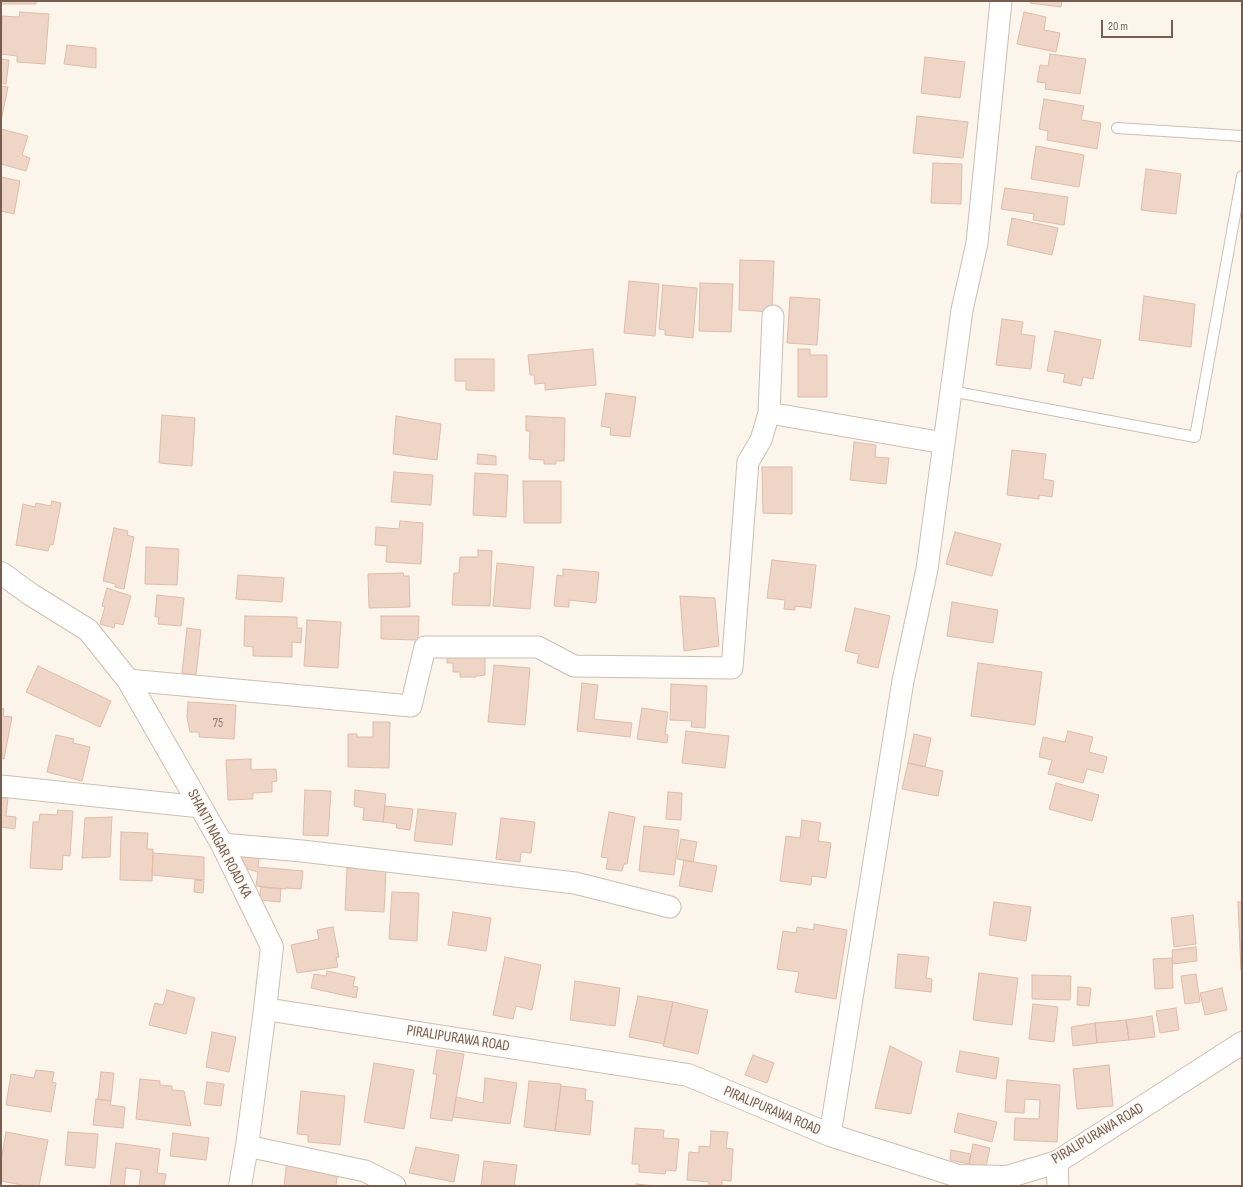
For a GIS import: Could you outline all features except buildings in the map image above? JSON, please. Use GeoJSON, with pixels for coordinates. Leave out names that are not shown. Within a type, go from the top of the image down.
{"type":"FeatureCollection","features":[{"type":"Feature","properties":{"kind":"street"},"geometry":{"type":"LineString","coordinates":[[830,1135],[903,681],[927,569],[962,310],[976,243],[1001,1]]}},
{"type":"Feature","properties":{"kind":"street"},"geometry":{"type":"LineString","coordinates":[[128,680],[411,706],[425,647],[538,647],[574,666],[732,668],[748,462],[761,440],[769,413],[773,316]]}},
{"type":"Feature","properties":{"kind":"street"},"geometry":{"type":"LineString","coordinates":[[769,413],[944,443]]}},
{"type":"Feature","properties":{"kind":"street","name":"SHANTI NAGAR ROAD KA"},"geometry":{"type":"LineString","coordinates":[[1,573],[30,594],[88,630],[128,680],[222,844],[272,947],[247,1146],[240,1186]]}},
{"type":"Feature","properties":{"kind":"street"},"geometry":{"type":"LineString","coordinates":[[1,786],[201,807]]}},
{"type":"Feature","properties":{"kind":"street"},"geometry":{"type":"LineString","coordinates":[[222,844],[302,851],[575,883],[670,907]]}},
{"type":"Feature","properties":{"kind":"street","name":"PIRALIPURAWA ROAD"},"geometry":{"type":"LineString","coordinates":[[265,1009],[688,1075],[830,1135],[958,1176],[1007,1177],[1057,1162],[1242,1043]]}},
{"type":"Feature","properties":{"kind":"street"},"geometry":{"type":"LineString","coordinates":[[247,1146],[365,1171],[395,1186]]}},
{"type":"Feature","properties":{"kind":"street"},"geometry":{"type":"LineString","coordinates":[[1057,1162],[1058,1186]]}},
{"type":"Feature","properties":{"kind":"lane"},"geometry":{"type":"LineString","coordinates":[[1117,128],[1242,136]]}},
{"type":"Feature","properties":{"kind":"lane"},"geometry":{"type":"LineString","coordinates":[[951,391],[1195,437],[1242,176]]}}]}
